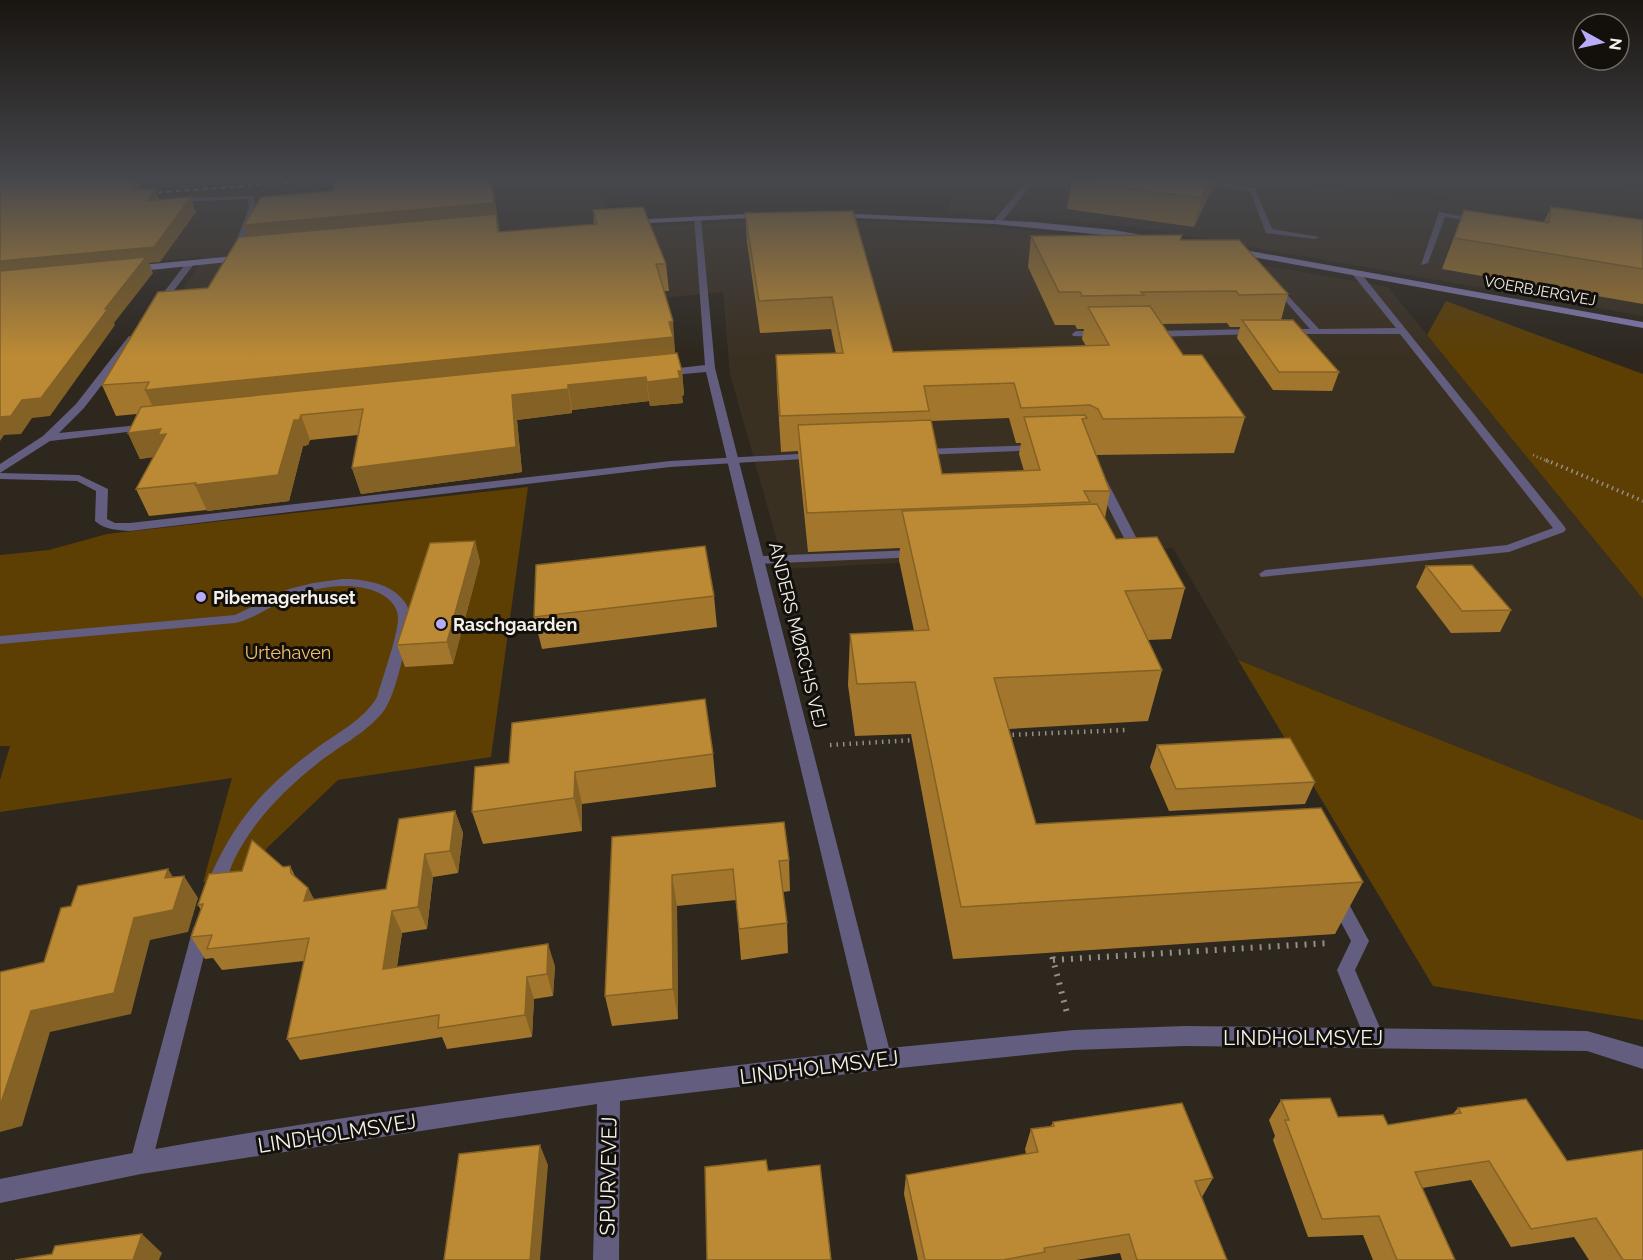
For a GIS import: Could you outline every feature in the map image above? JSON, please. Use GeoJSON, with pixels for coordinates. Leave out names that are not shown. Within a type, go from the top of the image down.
{"type":"FeatureCollection","features":[{"type":"Feature","properties":{"kind":"street","name":"ANDERS MØRCHS VEJ"},"geometry":{"type":"LineString","coordinates":[[699,239],[710,368],[806,746],[881,1059]]}},
{"type":"Feature","properties":{"kind":"street"},"geometry":{"type":"LineString","coordinates":[[1157,239],[1165,240]]}},
{"type":"Feature","properties":{"kind":"street","name":"VOERBJERGVEJ"},"geometry":{"type":"LineString","coordinates":[[1222,249],[1643,325]]}},
{"type":"Feature","properties":{"kind":"street"},"geometry":{"type":"LineString","coordinates":[[119,271],[256,257]]}},
{"type":"Feature","properties":{"kind":"street"},"geometry":{"type":"LineString","coordinates":[[146,321],[190,264]]}},
{"type":"Feature","properties":{"kind":"street"},"geometry":{"type":"LineString","coordinates":[[0,469],[47,438],[80,406],[139,330]]}},
{"type":"Feature","properties":{"kind":"street"},"geometry":{"type":"LineString","coordinates":[[651,374],[710,368]]}},
{"type":"Feature","properties":{"kind":"street"},"geometry":{"type":"LineString","coordinates":[[47,438],[163,425]]}},
{"type":"Feature","properties":{"kind":"street","name":"LINDHOLMSVEJ"},"geometry":{"type":"LineString","coordinates":[[0,1191],[141,1162],[609,1091],[881,1059],[1074,1040],[1185,1036],[1587,1041],[1643,1058]]}},
{"type":"Feature","properties":{"kind":"street","name":"SPURVEVEJ"},"geometry":{"type":"LineString","coordinates":[[606,1260],[609,1091]]}},
{"type":"Feature","properties":{"kind":"lane"},"geometry":{"type":"LineString","coordinates":[[233,260],[241,239]]}},
{"type":"Feature","properties":{"kind":"lane"},"geometry":{"type":"LineString","coordinates":[[1424,263],[1433,239]]}},
{"type":"Feature","properties":{"kind":"lane"},"geometry":{"type":"LineString","coordinates":[[1265,574],[1509,548],[1560,529],[1356,273]]}},
{"type":"Feature","properties":{"kind":"lane"},"geometry":{"type":"LineString","coordinates":[[1274,283],[1317,332]]}},
{"type":"Feature","properties":{"kind":"lane"},"geometry":{"type":"LineString","coordinates":[[1145,334],[1402,331]]}},
{"type":"Feature","properties":{"kind":"lane"},"geometry":{"type":"LineString","coordinates":[[1077,334],[1111,334]]}},
{"type":"Feature","properties":{"kind":"lane"},"geometry":{"type":"LineString","coordinates":[[908,452],[1048,447]]}},
{"type":"Feature","properties":{"kind":"lane"},"geometry":{"type":"LineString","coordinates":[[0,476],[79,478],[102,489],[101,521],[114,526],[130,527],[670,464],[826,455]]}},
{"type":"Feature","properties":{"kind":"lane"},"geometry":{"type":"LineString","coordinates":[[1094,466],[1134,545],[1111,546]]}},
{"type":"Feature","properties":{"kind":"lane"},"geometry":{"type":"LineString","coordinates":[[759,560],[923,554]]}},
{"type":"Feature","properties":{"kind":"lane"},"geometry":{"type":"LineString","coordinates":[[0,640],[239,618],[280,597],[320,585],[351,583],[371,586],[386,591],[405,609],[405,620],[394,664],[384,697],[378,708],[367,719],[295,772],[268,797],[248,821],[221,868],[195,950],[141,1162]]}},
{"type":"Feature","properties":{"kind":"lane"},"geometry":{"type":"LineString","coordinates":[[1329,882],[1360,941],[1346,970],[1374,1038]]}},
{"type":"Feature","properties":{"kind":"path"},"geometry":{"type":"LineString","coordinates":[[1531,454],[1643,501]]}},
{"type":"Feature","properties":{"kind":"path"},"geometry":{"type":"LineString","coordinates":[[1005,735],[1126,730]]}},
{"type":"Feature","properties":{"kind":"path"},"geometry":{"type":"LineString","coordinates":[[806,746],[923,740]]}},
{"type":"Feature","properties":{"kind":"path"},"geometry":{"type":"LineString","coordinates":[[1047,938],[1074,1040]]}},
{"type":"Feature","properties":{"kind":"path"},"geometry":{"type":"LineString","coordinates":[[1053,960],[1360,941]]}},
{"type":"Feature","properties":{"kind":"shaded area"},"geometry":{"type":"Polygon","coordinates":[[[111,239],[1095,239],[1151,246],[1388,287],[1643,599],[1643,820],[1238,660],[1173,548],[785,569],[730,374],[723,292],[143,351],[204,257],[109,265],[111,239]]]}},
{"type":"Feature","properties":{"kind":"shaded area"},"geometry":{"type":"Polygon","coordinates":[[[1204,239],[1643,239],[1643,316],[1204,239]]]}},
{"type":"Feature","properties":{"kind":"green space"},"geometry":{"type":"Polygon","coordinates":[[[1446,301],[1643,374],[1643,599],[1427,335],[1446,301]]]}},
{"type":"Feature","properties":{"kind":"green space","name":"Urtehaven"},"geometry":{"type":"Polygon","coordinates":[[[528,487],[491,757],[338,780],[267,848],[250,874],[203,882],[232,778],[0,812],[0,780],[10,746],[0,746],[0,555],[49,550],[107,534],[528,487]]]}},
{"type":"Feature","properties":{"kind":"green space"},"geometry":{"type":"Polygon","coordinates":[[[1238,660],[1643,820],[1643,1020],[1433,986],[1238,660]]]}},
{"type":"Feature","properties":{"kind":"building"},"geometry":{"type":"Polygon","coordinates":[[[0,239],[160,239],[154,247],[0,261],[0,239]]]}},
{"type":"Feature","properties":{"kind":"building"},"geometry":{"type":"Polygon","coordinates":[[[238,239],[656,239],[666,264],[656,264],[673,321],[669,322],[673,337],[145,390],[149,382],[102,385],[158,292],[208,288],[238,239]]]}},
{"type":"Feature","properties":{"kind":"building"},"geometry":{"type":"Polygon","coordinates":[[[749,239],[861,239],[893,352],[1109,345],[1088,307],[1150,306],[1183,355],[1202,355],[1245,417],[1103,419],[1098,409],[1090,405],[1021,408],[1014,383],[924,386],[929,411],[780,416],[776,355],[843,353],[832,297],[759,301],[749,239]]]}},
{"type":"Feature","properties":{"kind":"building"},"geometry":{"type":"Polygon","coordinates":[[[1032,239],[1239,240],[1288,294],[1239,295],[1236,291],[1141,292],[1144,295],[1082,296],[1080,292],[1059,292],[1032,239]]]}},
{"type":"Feature","properties":{"kind":"building"},"geometry":{"type":"Polygon","coordinates":[[[1459,239],[1643,239],[1643,269],[1459,239]]]}},
{"type":"Feature","properties":{"kind":"building"},"geometry":{"type":"Polygon","coordinates":[[[146,257],[105,309],[108,309],[41,398],[22,400],[11,416],[0,417],[0,271],[146,257]]]}},
{"type":"Feature","properties":{"kind":"building"},"geometry":{"type":"Polygon","coordinates":[[[1242,320],[1293,320],[1339,372],[1279,372],[1242,320]]]}},
{"type":"Feature","properties":{"kind":"building"},"geometry":{"type":"Polygon","coordinates":[[[677,353],[682,371],[678,371],[680,378],[647,382],[646,377],[568,385],[568,389],[512,395],[516,447],[352,468],[363,409],[301,415],[299,420],[294,420],[278,475],[195,485],[196,483],[136,489],[166,434],[158,435],[161,429],[128,433],[141,407],[677,353]]]}},
{"type":"Feature","properties":{"kind":"building"},"geometry":{"type":"Polygon","coordinates":[[[1085,415],[1087,418],[1082,419],[1110,491],[1084,491],[1090,502],[807,513],[798,425],[931,420],[942,474],[1040,470],[1024,417],[1085,415]]]}},
{"type":"Feature","properties":{"kind":"building"},"geometry":{"type":"Polygon","coordinates":[[[1097,504],[1116,539],[1157,537],[1185,588],[1125,591],[1162,670],[994,678],[1036,824],[1321,808],[1363,882],[961,907],[915,682],[857,684],[850,634],[929,630],[902,511],[1097,504]]]}},
{"type":"Feature","properties":{"kind":"building"},"geometry":{"type":"Polygon","coordinates":[[[475,541],[447,642],[397,645],[430,543],[475,541]]]}},
{"type":"Feature","properties":{"kind":"building"},"geometry":{"type":"Polygon","coordinates":[[[705,546],[714,596],[534,617],[536,565],[705,546]]]}},
{"type":"Feature","properties":{"kind":"building"},"geometry":{"type":"Polygon","coordinates":[[[1472,565],[1511,610],[1462,611],[1426,566],[1472,565]]]}},
{"type":"Feature","properties":{"kind":"building"},"geometry":{"type":"Polygon","coordinates":[[[705,699],[713,754],[575,772],[574,798],[472,812],[475,767],[509,763],[512,723],[705,699]]]}},
{"type":"Feature","properties":{"kind":"building"},"geometry":{"type":"Polygon","coordinates":[[[1290,738],[1315,782],[1176,789],[1157,745],[1290,738]]]}},
{"type":"Feature","properties":{"kind":"building"},"geometry":{"type":"Polygon","coordinates":[[[455,811],[450,851],[425,854],[418,907],[392,911],[383,969],[548,944],[547,974],[527,977],[525,1015],[438,1028],[439,1015],[287,1039],[309,938],[207,949],[212,935],[191,937],[203,904],[198,905],[209,874],[242,871],[252,840],[283,867],[290,866],[291,873],[308,888],[304,901],[386,889],[399,819],[455,811]]]}},
{"type":"Feature","properties":{"kind":"building"},"geometry":{"type":"Polygon","coordinates":[[[784,822],[789,860],[779,861],[787,923],[739,929],[733,869],[672,875],[673,989],[605,996],[612,837],[784,822]]]}},
{"type":"Feature","properties":{"kind":"building"},"geometry":{"type":"Polygon","coordinates":[[[168,869],[165,878],[184,876],[173,910],[134,918],[114,993],[31,1011],[0,1106],[0,972],[44,962],[61,908],[71,906],[78,886],[168,869]]]}},
{"type":"Feature","properties":{"kind":"building"},"geometry":{"type":"Polygon","coordinates":[[[1330,1098],[1338,1117],[1383,1115],[1388,1125],[1461,1113],[1458,1108],[1526,1099],[1567,1161],[1643,1150],[1643,1260],[1623,1260],[1596,1218],[1531,1229],[1489,1161],[1415,1172],[1455,1260],[1397,1260],[1379,1216],[1322,1219],[1285,1120],[1289,1120],[1281,1100],[1330,1098]]]}},
{"type":"Feature","properties":{"kind":"building"},"geometry":{"type":"Polygon","coordinates":[[[1182,1103],[1213,1178],[1195,1181],[1227,1260],[1137,1260],[1129,1234],[1044,1248],[1045,1252],[1003,1260],[925,1260],[906,1175],[1038,1152],[1031,1129],[1054,1126],[1053,1122],[1182,1103]]]}},
{"type":"Feature","properties":{"kind":"building"},"geometry":{"type":"Polygon","coordinates":[[[540,1145],[530,1260],[444,1260],[459,1154],[540,1145]]]}},
{"type":"Feature","properties":{"kind":"building"},"geometry":{"type":"Polygon","coordinates":[[[766,1160],[768,1171],[820,1165],[831,1260],[707,1260],[705,1167],[766,1160]]]}},
{"type":"Feature","properties":{"kind":"building"},"geometry":{"type":"Polygon","coordinates":[[[142,1234],[133,1260],[15,1260],[52,1254],[55,1246],[142,1234]]]}},
{"type":"Feature","properties":{"kind":"place","name":"Pibemagerhuset"},"geometry":{"type":"Point","coordinates":[201,597]}},
{"type":"Feature","properties":{"kind":"place","name":"Raschgaarden"},"geometry":{"type":"Point","coordinates":[441,624]}}]}
